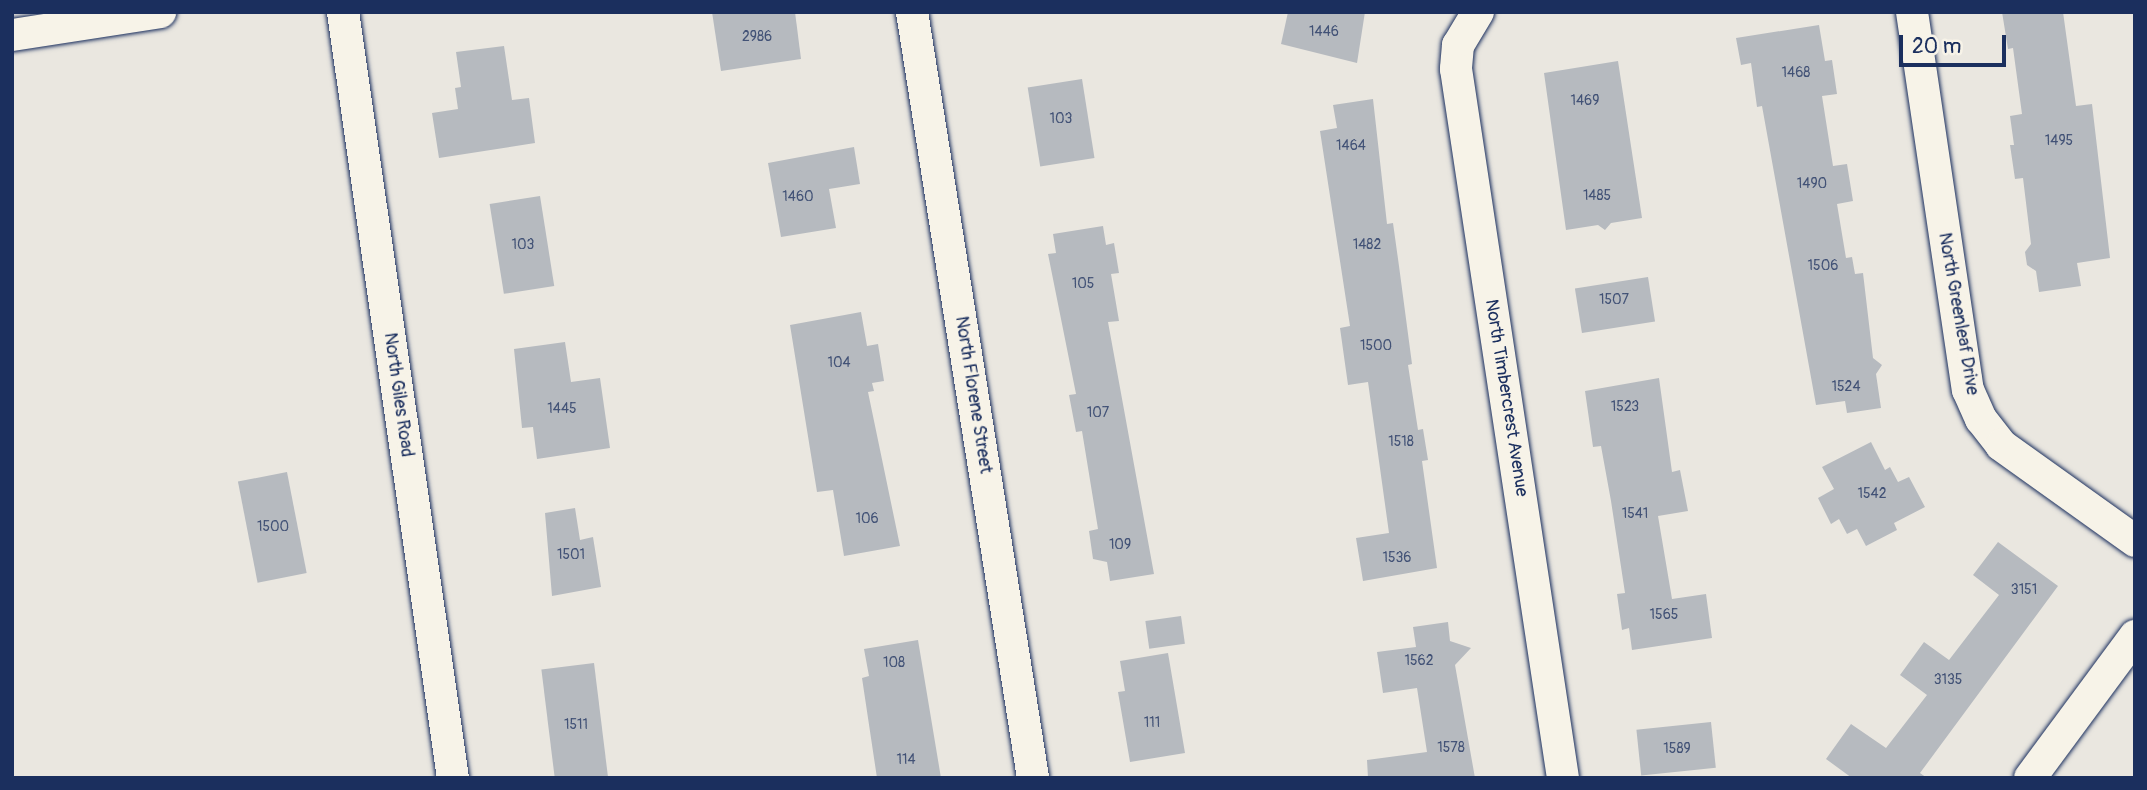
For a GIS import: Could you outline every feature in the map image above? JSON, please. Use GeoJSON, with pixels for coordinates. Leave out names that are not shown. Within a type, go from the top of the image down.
{"type":"FeatureCollection","features":[{"type":"Feature","properties":{"kind":"street"},"geometry":{"type":"LineString","coordinates":[[12,35],[160,12]]}},
{"type":"Feature","properties":{"kind":"street","name":"North Giles Road"},"geometry":{"type":"LineString","coordinates":[[343,12],[453,778]]}},
{"type":"Feature","properties":{"kind":"street","name":"North Florene Street"},"geometry":{"type":"LineString","coordinates":[[912,12],[1033,778]]}},
{"type":"Feature","properties":{"kind":"street","name":"North Greenleaf Drive"},"geometry":{"type":"LineString","coordinates":[[1912,12],[1968,390],[1981,419],[2001,445],[2135,541]]}},
{"type":"Feature","properties":{"kind":"street","name":"North Timbercrest Avenue"},"geometry":{"type":"LineString","coordinates":[[1474,17],[1458,44],[1456,69],[1563,778]]}},
{"type":"Feature","properties":{"kind":"street"},"geometry":{"type":"LineString","coordinates":[[2030,778],[2135,636]]}},
{"type":"Feature","properties":{"kind":"building"},"geometry":{"type":"Polygon","coordinates":[[[712,12],[795,12],[801,59],[721,71],[712,12]]]}},
{"type":"Feature","properties":{"kind":"building"},"geometry":{"type":"Polygon","coordinates":[[[1288,12],[1365,12],[1357,63],[1281,44],[1288,12]]]}},
{"type":"Feature","properties":{"kind":"building"},"geometry":{"type":"Polygon","coordinates":[[[2002,12],[2063,12],[2076,106],[2092,104],[2110,258],[2077,263],[2081,286],[2039,292],[2036,271],[2027,265],[2025,252],[2031,244],[2023,178],[2015,179],[2010,145],[2014,145],[2010,116],[2022,114],[2013,48],[2008,49],[2002,12]]]}},
{"type":"Feature","properties":{"kind":"building"},"geometry":{"type":"Polygon","coordinates":[[[1819,25],[1825,61],[1832,60],[1837,94],[1822,96],[1833,166],[1847,164],[1853,201],[1837,204],[1846,258],[1852,257],[1855,274],[1863,273],[1873,358],[1882,365],[1876,374],[1881,408],[1847,413],[1845,401],[1816,405],[1762,106],[1757,107],[1751,63],[1741,65],[1736,38],[1819,25]]]}},
{"type":"Feature","properties":{"kind":"building"},"geometry":{"type":"Polygon","coordinates":[[[504,46],[512,100],[529,98],[535,143],[439,158],[432,113],[458,109],[455,88],[461,87],[456,52],[504,46]]]}},
{"type":"Feature","properties":{"kind":"building"},"geometry":{"type":"Polygon","coordinates":[[[1618,61],[1642,218],[1611,223],[1605,230],[1598,225],[1566,230],[1544,73],[1618,61]]]}},
{"type":"Feature","properties":{"kind":"building"},"geometry":{"type":"Polygon","coordinates":[[[1082,79],[1095,158],[1040,167],[1028,88],[1082,79]]]}},
{"type":"Feature","properties":{"kind":"building"},"geometry":{"type":"Polygon","coordinates":[[[1373,99],[1387,224],[1393,223],[1412,364],[1408,365],[1418,430],[1423,429],[1428,460],[1422,461],[1437,568],[1363,581],[1356,538],[1389,533],[1368,382],[1348,385],[1340,328],[1350,326],[1320,131],[1337,128],[1333,105],[1373,99]]]}},
{"type":"Feature","properties":{"kind":"building"},"geometry":{"type":"Polygon","coordinates":[[[854,147],[860,184],[829,189],[836,228],[781,237],[768,163],[854,147]]]}},
{"type":"Feature","properties":{"kind":"building"},"geometry":{"type":"Polygon","coordinates":[[[540,196],[554,286],[504,294],[490,204],[540,196]]]}},
{"type":"Feature","properties":{"kind":"building"},"geometry":{"type":"Polygon","coordinates":[[[1103,226],[1106,245],[1114,243],[1119,273],[1111,274],[1119,321],[1108,322],[1154,574],[1110,581],[1107,562],[1093,559],[1089,531],[1098,529],[1082,431],[1076,432],[1069,395],[1076,394],[1048,254],[1056,253],[1053,234],[1103,226]]]}},
{"type":"Feature","properties":{"kind":"building"},"geometry":{"type":"Polygon","coordinates":[[[1648,277],[1655,321],[1582,333],[1575,289],[1648,277]]]}},
{"type":"Feature","properties":{"kind":"building"},"geometry":{"type":"Polygon","coordinates":[[[861,312],[867,346],[878,344],[884,381],[872,383],[874,391],[868,392],[900,546],[844,556],[833,490],[817,492],[790,325],[861,312]]]}},
{"type":"Feature","properties":{"kind":"building"},"geometry":{"type":"Polygon","coordinates":[[[565,342],[571,382],[600,378],[610,448],[537,459],[533,427],[522,428],[514,349],[565,342]]]}},
{"type":"Feature","properties":{"kind":"building"},"geometry":{"type":"Polygon","coordinates":[[[1659,378],[1672,472],[1680,470],[1688,511],[1658,516],[1672,599],[1706,594],[1712,638],[1632,650],[1629,628],[1622,630],[1617,594],[1625,593],[1611,501],[1601,446],[1593,447],[1585,391],[1659,378]]]}},
{"type":"Feature","properties":{"kind":"building"},"geometry":{"type":"Polygon","coordinates":[[[1871,442],[1885,470],[1890,467],[1898,482],[1909,477],[1925,507],[1894,523],[1897,530],[1866,546],[1857,529],[1847,534],[1839,519],[1831,524],[1818,498],[1834,489],[1822,467],[1871,442]]]}},
{"type":"Feature","properties":{"kind":"building"},"geometry":{"type":"Polygon","coordinates":[[[287,472],[307,573],[258,583],[238,482],[287,472]]]}},
{"type":"Feature","properties":{"kind":"building"},"geometry":{"type":"Polygon","coordinates":[[[575,508],[580,540],[593,537],[601,587],[552,596],[545,513],[575,508]]]}},
{"type":"Feature","properties":{"kind":"building"},"geometry":{"type":"Polygon","coordinates":[[[1998,542],[2058,586],[1920,773],[1927,778],[1852,778],[1826,759],[1851,724],[1886,748],[1927,695],[1900,675],[1924,642],[1949,660],[1999,595],[1973,575],[1998,542]]]}},
{"type":"Feature","properties":{"kind":"building"},"geometry":{"type":"Polygon","coordinates":[[[1181,616],[1185,644],[1149,649],[1145,621],[1181,616]]]}},
{"type":"Feature","properties":{"kind":"building"},"geometry":{"type":"Polygon","coordinates":[[[1448,622],[1450,641],[1471,648],[1455,665],[1475,778],[1368,778],[1367,760],[1427,752],[1417,688],[1383,693],[1377,652],[1416,647],[1413,627],[1448,622]]]}},
{"type":"Feature","properties":{"kind":"building"},"geometry":{"type":"Polygon","coordinates":[[[918,640],[941,778],[877,778],[862,678],[869,676],[864,649],[918,640]]]}},
{"type":"Feature","properties":{"kind":"building"},"geometry":{"type":"Polygon","coordinates":[[[1168,653],[1185,753],[1130,762],[1118,692],[1125,691],[1120,661],[1168,653]]]}},
{"type":"Feature","properties":{"kind":"building"},"geometry":{"type":"Polygon","coordinates":[[[594,663],[608,778],[555,778],[541,669],[594,663]]]}},
{"type":"Feature","properties":{"kind":"building"},"geometry":{"type":"Polygon","coordinates":[[[1711,722],[1716,768],[1641,776],[1636,730],[1711,722]]]}}]}
